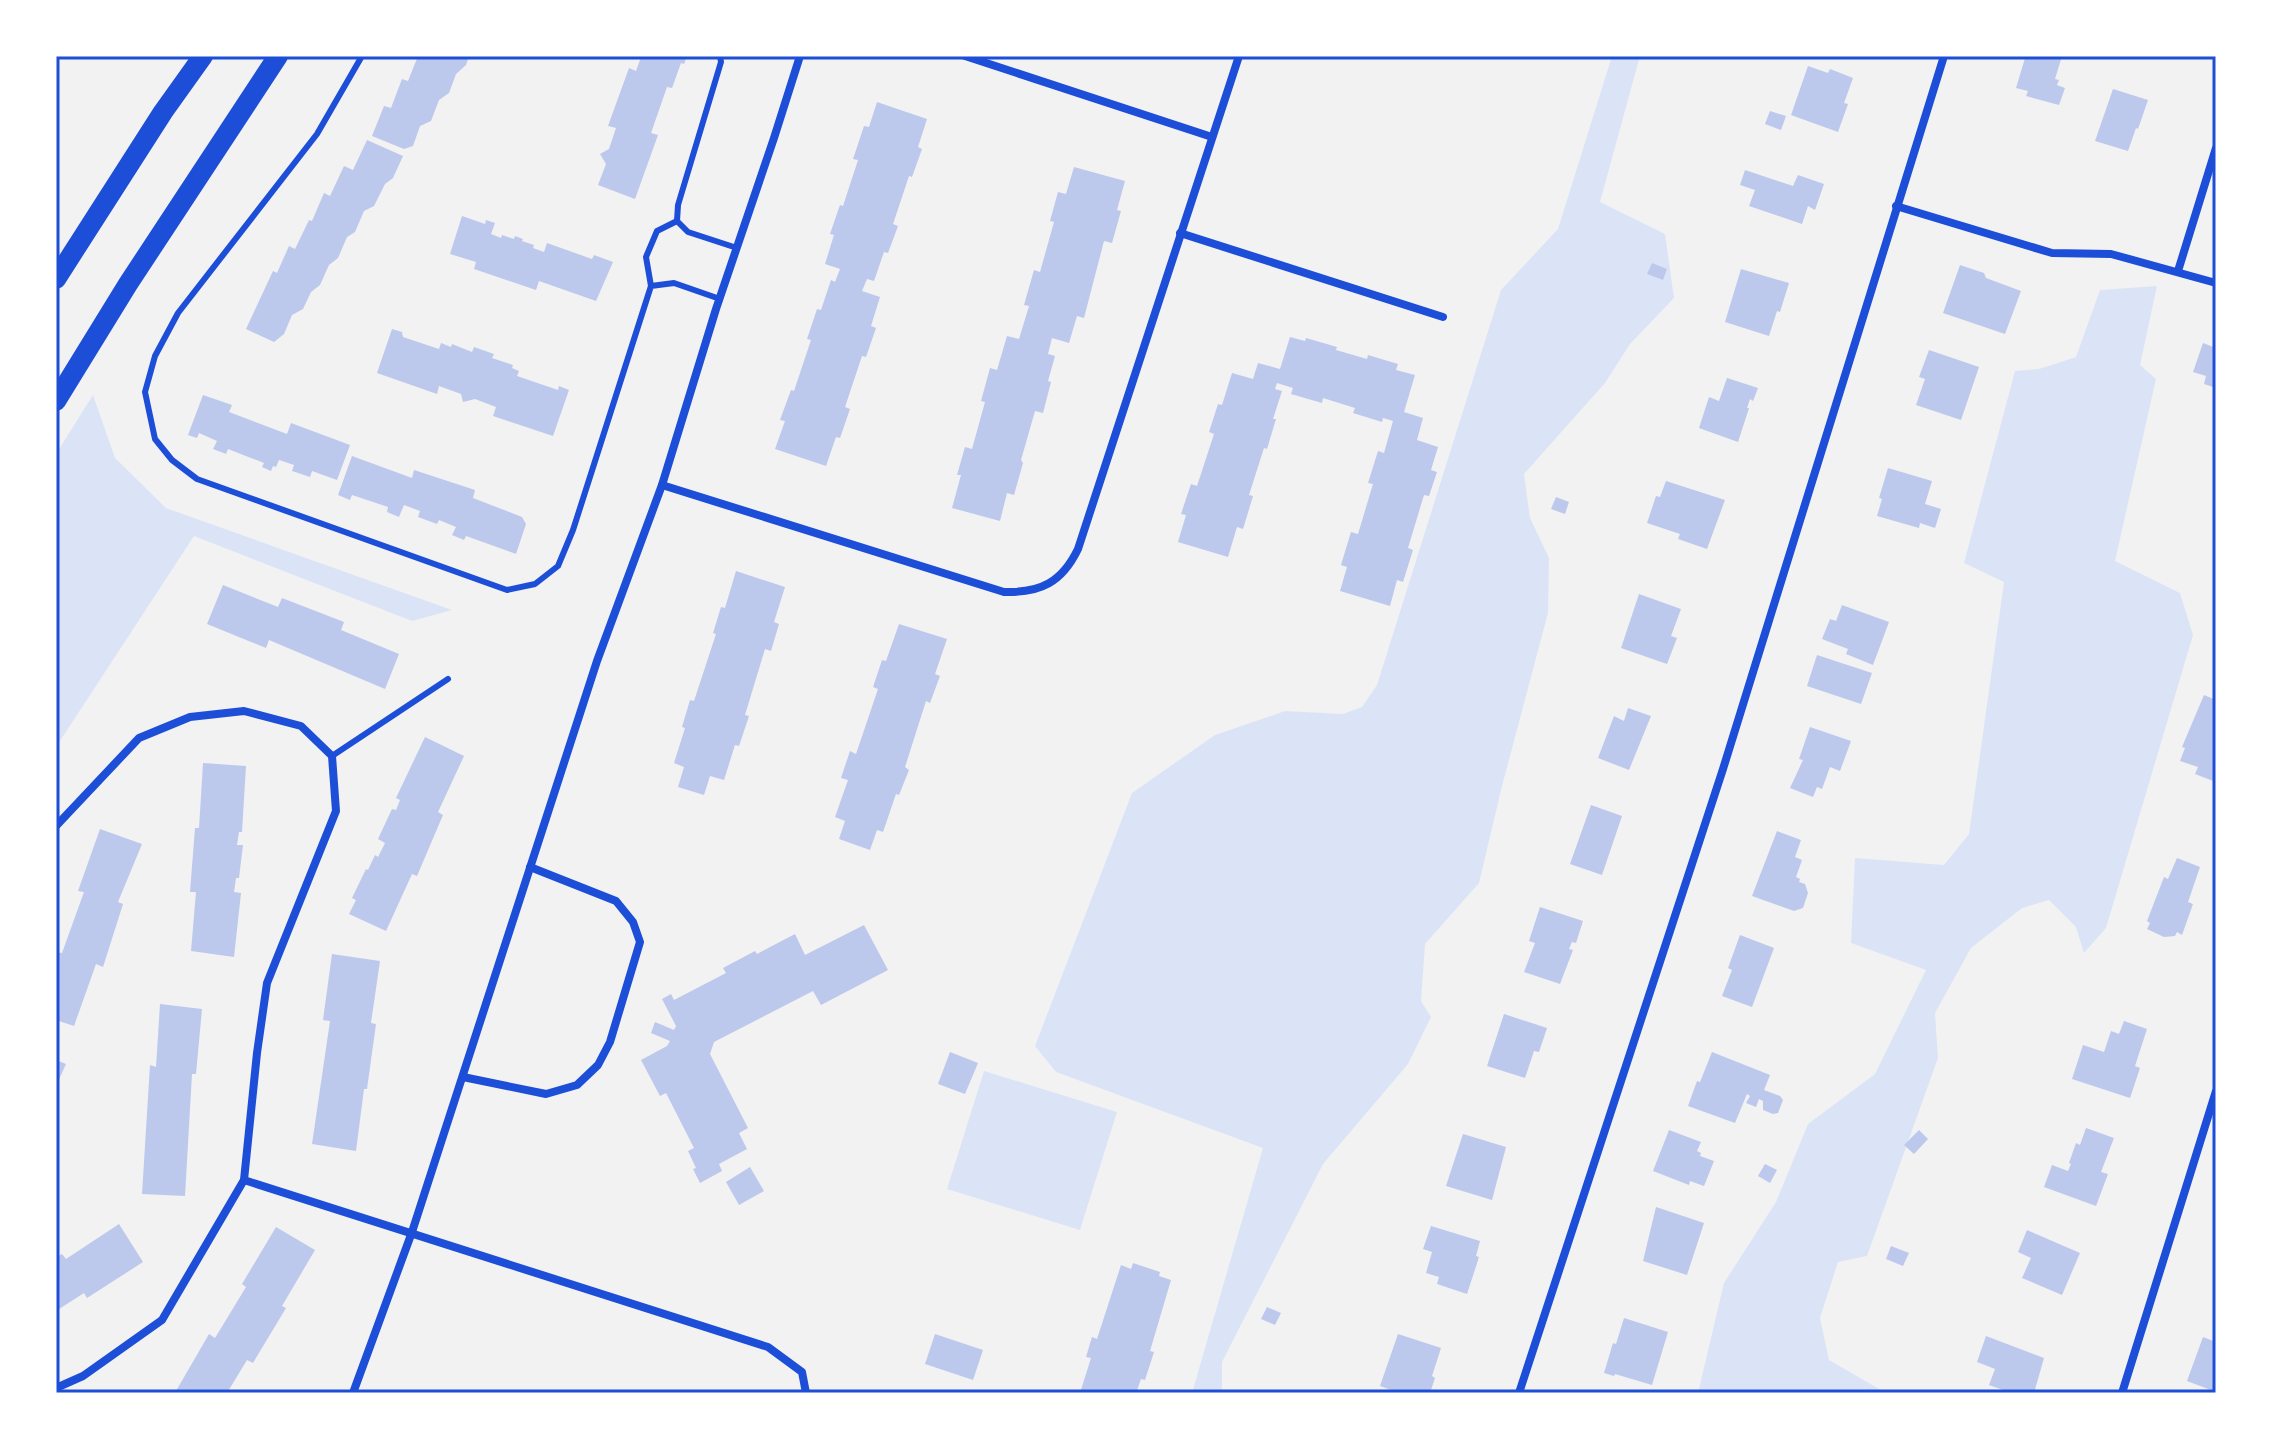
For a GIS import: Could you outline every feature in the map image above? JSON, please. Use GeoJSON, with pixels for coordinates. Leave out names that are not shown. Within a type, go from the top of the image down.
{"type":"FeatureCollection","features":[{"type":"Feature","properties":{"kind":"highway"},"geometry":{"type":"LineString","coordinates":[[56,279],[163,112],[203,56]]}},
{"type":"Feature","properties":{"kind":"highway"},"geometry":{"type":"LineString","coordinates":[[56,401],[128,284],[278,56]]}},
{"type":"Feature","properties":{"kind":"street"},"geometry":{"type":"LineString","coordinates":[[353,1393],[412,1232],[597,661],[662,485],[800,56]]}},
{"type":"Feature","properties":{"kind":"street"},"geometry":{"type":"LineString","coordinates":[[965,56],[1212,137]]}},
{"type":"Feature","properties":{"kind":"street"},"geometry":{"type":"LineString","coordinates":[[662,485],[1004,592],[1022,592],[1045,585],[1065,571],[1078,549],[1239,56]]}},
{"type":"Feature","properties":{"kind":"street"},"geometry":{"type":"LineString","coordinates":[[1519,1393],[1723,769],[1944,56]]}},
{"type":"Feature","properties":{"kind":"street"},"geometry":{"type":"LineString","coordinates":[[2178,271],[2216,148]]}},
{"type":"Feature","properties":{"kind":"street"},"geometry":{"type":"LineString","coordinates":[[1896,206],[2052,253],[2111,254],[2216,283]]}},
{"type":"Feature","properties":{"kind":"street"},"geometry":{"type":"LineString","coordinates":[[1180,233],[1443,317]]}},
{"type":"Feature","properties":{"kind":"street"},"geometry":{"type":"LineString","coordinates":[[56,826],[139,738],[190,717],[244,711],[301,726],[332,756],[336,811],[267,983],[244,1180],[162,1320],[83,1376],[56,1388]]}},
{"type":"Feature","properties":{"kind":"street"},"geometry":{"type":"LineString","coordinates":[[463,1077],[546,1094],[577,1085],[598,1065],[610,1042],[640,942],[633,922],[616,901],[530,867]]}},
{"type":"Feature","properties":{"kind":"street"},"geometry":{"type":"LineString","coordinates":[[2122,1393],[2216,1091]]}},
{"type":"Feature","properties":{"kind":"street"},"geometry":{"type":"LineString","coordinates":[[244,1180],[768,1347],[802,1372],[808,1392]]}},
{"type":"Feature","properties":{"kind":"lane"},"geometry":{"type":"LineString","coordinates":[[362,56],[317,134],[178,313],[155,356],[145,392],[155,439],[172,460],[197,479],[507,590],[535,584],[558,566],[573,530],[651,286],[646,257],[657,231],[677,221]]}},
{"type":"Feature","properties":{"kind":"lane"},"geometry":{"type":"LineString","coordinates":[[720,56],[721,62],[678,205],[677,221],[688,232],[737,248]]}},
{"type":"Feature","properties":{"kind":"lane"},"geometry":{"type":"LineString","coordinates":[[651,286],[674,283],[720,299]]}},
{"type":"Feature","properties":{"kind":"lane"},"geometry":{"type":"LineString","coordinates":[[332,756],[448,679]]}},
{"type":"Feature","properties":{"kind":"shaded area"},"geometry":{"type":"Polygon","coordinates":[[[1612,56],[1640,56],[1600,202],[1665,234],[1674,298],[1630,344],[1605,383],[1524,474],[1530,518],[1549,558],[1548,613],[1479,883],[1425,944],[1421,1001],[1431,1017],[1408,1064],[1323,1164],[1222,1362],[1222,1393],[1192,1393],[1263,1148],[1056,1072],[1035,1046],[1132,793],[1215,735],[1285,711],[1343,714],[1362,707],[1377,685],[1501,290],[1558,229],[1612,56]]]}},
{"type":"Feature","properties":{"kind":"shaded area"},"geometry":{"type":"Polygon","coordinates":[[[2157,286],[2140,365],[2156,379],[2115,561],[2180,593],[2193,635],[2106,928],[2084,953],[2076,927],[2049,900],[2022,908],[1971,948],[1935,1013],[1938,1058],[1867,1256],[1838,1262],[1820,1318],[1829,1360],[1886,1393],[1698,1393],[1724,1283],[1776,1202],[1808,1124],[1875,1074],[1926,970],[1851,943],[1855,858],[1944,865],[1969,834],[2004,582],[1964,563],[2015,371],[2039,369],[2076,357],[2100,290],[2157,286]]]}},
{"type":"Feature","properties":{"kind":"shaded area"},"geometry":{"type":"Polygon","coordinates":[[[93,395],[115,458],[166,508],[452,610],[412,621],[194,536],[56,747],[56,454],[93,395]]]}},
{"type":"Feature","properties":{"kind":"shaded area"},"geometry":{"type":"Polygon","coordinates":[[[984,1071],[1117,1112],[1080,1230],[947,1189],[984,1071]]]}},
{"type":"Feature","properties":{"kind":"building"},"geometry":{"type":"Polygon","coordinates":[[[418,56],[469,56],[466,65],[456,74],[449,93],[439,100],[431,121],[420,126],[413,146],[404,149],[372,136],[384,106],[391,108],[402,79],[408,81],[418,56]]]}},
{"type":"Feature","properties":{"kind":"building"},"geometry":{"type":"Polygon","coordinates":[[[638,56],[687,56],[684,64],[681,63],[672,88],[667,87],[651,133],[658,135],[635,199],[598,185],[606,164],[600,154],[609,149],[616,128],[608,126],[629,68],[636,71],[640,60],[638,56]]]}},
{"type":"Feature","properties":{"kind":"building"},"geometry":{"type":"Polygon","coordinates":[[[2030,56],[2062,56],[2055,79],[2059,80],[2057,85],[2065,88],[2059,105],[2026,96],[2028,91],[2016,88],[2025,58],[2029,59],[2030,56]]]}},
{"type":"Feature","properties":{"kind":"building"},"geometry":{"type":"Polygon","coordinates":[[[1808,66],[1828,73],[1830,69],[1853,78],[1838,132],[1791,115],[1808,66]]]}},
{"type":"Feature","properties":{"kind":"building"},"geometry":{"type":"Polygon","coordinates":[[[2113,89],[2148,100],[2128,151],[2095,141],[2113,89]]]}},
{"type":"Feature","properties":{"kind":"building"},"geometry":{"type":"Polygon","coordinates":[[[877,102],[927,119],[918,147],[922,149],[893,224],[898,226],[888,253],[884,252],[874,281],[867,279],[862,291],[880,297],[871,326],[876,328],[866,357],[862,356],[845,407],[850,409],[840,438],[836,437],[826,466],[775,449],[785,421],[780,420],[791,390],[794,391],[811,340],[807,339],[817,309],[821,310],[831,280],[835,282],[840,269],[825,264],[834,235],[830,234],[858,160],[853,159],[864,126],[869,127],[877,102]]]}},
{"type":"Feature","properties":{"kind":"building"},"geometry":{"type":"Polygon","coordinates":[[[1770,111],[1786,116],[1781,130],[1765,124],[1770,111]]]}},
{"type":"Feature","properties":{"kind":"building"},"geometry":{"type":"Polygon","coordinates":[[[367,140],[403,156],[393,178],[385,184],[374,206],[364,211],[355,232],[347,237],[338,258],[329,265],[320,285],[311,292],[303,309],[292,315],[284,334],[274,342],[246,329],[273,271],[277,273],[289,246],[295,249],[324,193],[330,196],[344,166],[353,170],[367,140]]]}},
{"type":"Feature","properties":{"kind":"building"},"geometry":{"type":"Polygon","coordinates":[[[1074,167],[1125,181],[1112,243],[1104,241],[1084,318],[1077,316],[1069,343],[1052,338],[1048,354],[1055,356],[1043,413],[1035,411],[1014,495],[1007,493],[1000,521],[952,508],[965,447],[972,449],[985,402],[981,401],[990,368],[997,370],[1007,336],[1019,339],[1029,306],[1024,305],[1034,270],[1040,272],[1054,222],[1050,221],[1058,192],[1066,194],[1074,167]]]}},
{"type":"Feature","properties":{"kind":"building"},"geometry":{"type":"Polygon","coordinates":[[[1745,170],[1793,186],[1798,175],[1824,184],[1815,210],[1808,206],[1802,224],[1749,206],[1755,190],[1740,185],[1745,170]]]}},
{"type":"Feature","properties":{"kind":"building"},"geometry":{"type":"Polygon","coordinates":[[[462,216],[485,224],[486,220],[495,223],[491,234],[501,238],[502,235],[514,239],[515,236],[544,252],[547,243],[592,259],[594,255],[613,262],[596,301],[539,281],[536,290],[474,269],[476,262],[450,254],[462,216]]]}},
{"type":"Feature","properties":{"kind":"building"},"geometry":{"type":"Polygon","coordinates":[[[1652,263],[1667,269],[1663,280],[1647,274],[1652,263]]]}},
{"type":"Feature","properties":{"kind":"building"},"geometry":{"type":"Polygon","coordinates":[[[1960,265],[2021,291],[2005,334],[1943,313],[1960,265]]]}},
{"type":"Feature","properties":{"kind":"building"},"geometry":{"type":"Polygon","coordinates":[[[1741,269],[1789,283],[1769,336],[1725,322],[1741,269]]]}},
{"type":"Feature","properties":{"kind":"building"},"geometry":{"type":"Polygon","coordinates":[[[392,329],[402,332],[403,337],[439,349],[441,343],[472,352],[474,347],[494,354],[492,358],[513,365],[512,368],[519,371],[517,376],[558,390],[559,386],[569,390],[553,436],[493,416],[496,407],[475,399],[463,402],[461,394],[439,386],[437,394],[377,373],[392,329]]]}},
{"type":"Feature","properties":{"kind":"building"},"geometry":{"type":"Polygon","coordinates":[[[1290,337],[1305,341],[1306,338],[1367,359],[1368,355],[1398,364],[1396,370],[1415,375],[1404,412],[1423,418],[1417,440],[1438,447],[1431,470],[1437,472],[1429,496],[1424,495],[1408,548],[1413,550],[1403,582],[1397,580],[1390,606],[1340,591],[1347,567],[1341,565],[1351,532],[1358,534],[1373,484],[1368,483],[1378,451],[1384,453],[1393,421],[1383,418],[1382,422],[1353,413],[1355,408],[1323,398],[1322,403],[1291,394],[1293,388],[1277,383],[1275,389],[1282,391],[1273,419],[1276,419],[1249,495],[1253,496],[1243,529],[1237,527],[1228,557],[1178,542],[1186,515],[1181,514],[1191,484],[1197,486],[1214,434],[1209,432],[1232,373],[1253,379],[1258,363],[1280,369],[1290,337]]]}},
{"type":"Feature","properties":{"kind":"building"},"geometry":{"type":"Polygon","coordinates":[[[2203,343],[2216,348],[2216,388],[2204,384],[2206,376],[2193,372],[2203,343]]]}},
{"type":"Feature","properties":{"kind":"building"},"geometry":{"type":"Polygon","coordinates":[[[1929,350],[1979,367],[1961,420],[1916,405],[1925,379],[1919,377],[1929,350]]]}},
{"type":"Feature","properties":{"kind":"building"},"geometry":{"type":"Polygon","coordinates":[[[1727,378],[1758,388],[1753,401],[1750,399],[1738,442],[1699,428],[1709,397],[1719,401],[1727,378]]]}},
{"type":"Feature","properties":{"kind":"building"},"geometry":{"type":"Polygon","coordinates":[[[203,395],[232,405],[229,412],[287,434],[291,423],[350,445],[337,480],[312,471],[310,477],[292,471],[294,465],[279,460],[271,471],[262,467],[264,463],[228,449],[226,454],[213,449],[217,441],[199,433],[197,438],[188,435],[203,395]]]}},
{"type":"Feature","properties":{"kind":"building"},"geometry":{"type":"Polygon","coordinates":[[[352,456],[412,478],[414,470],[475,490],[473,498],[522,517],[526,524],[516,554],[466,536],[464,540],[452,535],[456,527],[439,520],[437,524],[418,517],[420,511],[404,505],[399,517],[387,512],[388,507],[352,495],[350,500],[338,495],[352,456]]]}},
{"type":"Feature","properties":{"kind":"building"},"geometry":{"type":"Polygon","coordinates":[[[1888,468],[1932,481],[1925,504],[1941,509],[1935,528],[1920,523],[1919,528],[1877,516],[1888,468]]]}},
{"type":"Feature","properties":{"kind":"building"},"geometry":{"type":"Polygon","coordinates":[[[1666,481],[1725,500],[1707,549],[1678,539],[1680,534],[1647,523],[1656,496],[1660,497],[1666,481]]]}},
{"type":"Feature","properties":{"kind":"building"},"geometry":{"type":"Polygon","coordinates":[[[1556,497],[1569,502],[1565,514],[1551,509],[1556,497]]]}},
{"type":"Feature","properties":{"kind":"building"},"geometry":{"type":"Polygon","coordinates":[[[736,571],[785,587],[774,622],[779,624],[771,651],[765,649],[739,746],[735,745],[724,780],[710,776],[704,795],[678,787],[684,767],[674,763],[690,700],[694,701],[716,634],[713,633],[721,607],[725,608],[736,571]]]}},
{"type":"Feature","properties":{"kind":"building"},"geometry":{"type":"Polygon","coordinates":[[[223,585],[278,607],[282,598],[344,622],[341,630],[399,654],[385,689],[269,640],[266,648],[207,624],[223,585]]]}},
{"type":"Feature","properties":{"kind":"building"},"geometry":{"type":"Polygon","coordinates":[[[1639,594],[1681,609],[1671,636],[1677,638],[1667,664],[1621,648],[1639,594]]]}},
{"type":"Feature","properties":{"kind":"building"},"geometry":{"type":"Polygon","coordinates":[[[1842,605],[1889,622],[1873,665],[1846,654],[1848,649],[1822,639],[1830,619],[1836,621],[1842,605]]]}},
{"type":"Feature","properties":{"kind":"building"},"geometry":{"type":"Polygon","coordinates":[[[899,624],[947,639],[935,674],[940,676],[930,703],[926,701],[905,767],[909,770],[899,795],[896,794],[883,832],[877,830],[870,850],[839,839],[845,821],[835,817],[848,780],[841,778],[850,751],[856,754],[878,689],[873,687],[899,624]]]}},
{"type":"Feature","properties":{"kind":"building"},"geometry":{"type":"Polygon","coordinates":[[[1817,655],[1872,673],[1861,704],[1807,686],[1817,655]]]}},
{"type":"Feature","properties":{"kind":"building"},"geometry":{"type":"Polygon","coordinates":[[[2204,695],[2216,700],[2216,782],[2195,774],[2198,767],[2180,761],[2185,748],[2182,747],[2204,695]]]}},
{"type":"Feature","properties":{"kind":"building"},"geometry":{"type":"Polygon","coordinates":[[[1628,708],[1651,716],[1629,770],[1598,758],[1614,716],[1624,721],[1628,708]]]}},
{"type":"Feature","properties":{"kind":"building"},"geometry":{"type":"Polygon","coordinates":[[[1810,727],[1851,741],[1840,771],[1830,767],[1822,789],[1817,787],[1813,797],[1790,788],[1803,760],[1799,759],[1810,727]]]}},
{"type":"Feature","properties":{"kind":"building"},"geometry":{"type":"Polygon","coordinates":[[[425,737],[464,756],[438,812],[443,815],[417,876],[412,874],[386,931],[349,914],[356,900],[352,898],[366,869],[375,855],[378,857],[385,843],[378,839],[392,809],[396,810],[400,800],[396,798],[425,737]]]}},
{"type":"Feature","properties":{"kind":"building"},"geometry":{"type":"Polygon","coordinates":[[[203,763],[246,766],[242,832],[239,832],[237,845],[243,845],[234,892],[241,893],[234,957],[191,951],[196,892],[190,892],[195,828],[199,828],[203,763]]]}},
{"type":"Feature","properties":{"kind":"building"},"geometry":{"type":"Polygon","coordinates":[[[1591,805],[1622,816],[1602,875],[1570,864],[1591,805]]]}},
{"type":"Feature","properties":{"kind":"building"},"geometry":{"type":"Polygon","coordinates":[[[100,829],[142,844],[118,902],[123,904],[103,967],[96,964],[74,1026],[56,1020],[56,952],[62,953],[84,892],[78,891],[100,829]]]}},
{"type":"Feature","properties":{"kind":"building"},"geometry":{"type":"Polygon","coordinates":[[[1777,831],[1801,840],[1795,857],[1802,860],[1796,877],[1805,884],[1808,893],[1803,908],[1794,911],[1752,896],[1777,831]]]}},
{"type":"Feature","properties":{"kind":"building"},"geometry":{"type":"Polygon","coordinates":[[[2177,858],[2200,867],[2188,902],[2193,904],[2182,935],[2177,932],[2175,936],[2164,937],[2147,929],[2150,923],[2147,921],[2164,877],[2168,879],[2177,858]]]}},
{"type":"Feature","properties":{"kind":"building"},"geometry":{"type":"Polygon","coordinates":[[[1540,907],[1583,921],[1576,943],[1572,942],[1569,949],[1573,950],[1560,984],[1524,972],[1535,943],[1529,941],[1540,907]]]}},
{"type":"Feature","properties":{"kind":"building"},"geometry":{"type":"Polygon","coordinates":[[[864,925],[888,970],[821,1005],[813,991],[714,1042],[710,1054],[748,1128],[739,1133],[747,1149],[719,1164],[722,1171],[700,1183],[688,1151],[694,1148],[666,1093],[660,1096],[641,1060],[667,1046],[670,1041],[651,1033],[655,1022],[674,1030],[676,1026],[662,999],[671,994],[674,1000],[726,973],[723,968],[795,934],[805,955],[864,925]]]}},
{"type":"Feature","properties":{"kind":"building"},"geometry":{"type":"Polygon","coordinates":[[[1740,935],[1774,948],[1752,1007],[1722,996],[1740,935]]]}},
{"type":"Feature","properties":{"kind":"building"},"geometry":{"type":"Polygon","coordinates":[[[332,954],[380,961],[371,1023],[376,1024],[356,1151],[312,1144],[330,1021],[323,1020],[332,954]]]}},
{"type":"Feature","properties":{"kind":"building"},"geometry":{"type":"Polygon","coordinates":[[[160,1004],[202,1009],[196,1074],[192,1074],[185,1196],[142,1194],[150,1065],[156,1067],[160,1004]]]}},
{"type":"Feature","properties":{"kind":"building"},"geometry":{"type":"Polygon","coordinates":[[[1504,1014],[1547,1028],[1539,1052],[1534,1051],[1525,1078],[1487,1066],[1504,1014]]]}},
{"type":"Feature","properties":{"kind":"building"},"geometry":{"type":"Polygon","coordinates":[[[2124,1021],[2147,1029],[2135,1066],[2140,1068],[2130,1098],[2072,1079],[2083,1045],[2104,1052],[2111,1031],[2119,1034],[2124,1021]]]}},
{"type":"Feature","properties":{"kind":"building"},"geometry":{"type":"Polygon","coordinates":[[[950,1052],[978,1063],[965,1094],[938,1084],[950,1052]]]}},
{"type":"Feature","properties":{"kind":"building"},"geometry":{"type":"Polygon","coordinates":[[[1712,1052],[1770,1075],[1764,1090],[1783,1100],[1778,1113],[1763,1110],[1763,1101],[1759,1099],[1756,1107],[1746,1103],[1750,1096],[1747,1094],[1735,1123],[1688,1106],[1712,1052]]]}},
{"type":"Feature","properties":{"kind":"building"},"geometry":{"type":"Polygon","coordinates":[[[56,1060],[66,1064],[56,1086],[56,1060]]]}},
{"type":"Feature","properties":{"kind":"building"},"geometry":{"type":"Polygon","coordinates":[[[2086,1128],[2114,1138],[2101,1172],[2108,1174],[2096,1206],[2044,1187],[2052,1165],[2068,1171],[2076,1143],[2080,1145],[2086,1128]]]}},
{"type":"Feature","properties":{"kind":"building"},"geometry":{"type":"Polygon","coordinates":[[[1669,1130],[1701,1142],[1697,1151],[1701,1153],[1700,1156],[1714,1161],[1704,1186],[1690,1181],[1689,1185],[1653,1171],[1669,1130]]]}},
{"type":"Feature","properties":{"kind":"building"},"geometry":{"type":"Polygon","coordinates":[[[1919,1130],[1928,1139],[1914,1154],[1904,1145],[1919,1130]]]}},
{"type":"Feature","properties":{"kind":"building"},"geometry":{"type":"Polygon","coordinates":[[[1463,1134],[1506,1147],[1492,1200],[1446,1186],[1463,1134]]]}},
{"type":"Feature","properties":{"kind":"building"},"geometry":{"type":"Polygon","coordinates":[[[1765,1164],[1777,1170],[1770,1183],[1758,1176],[1765,1164]]]}},
{"type":"Feature","properties":{"kind":"building"},"geometry":{"type":"Polygon","coordinates":[[[750,1167],[764,1191],[739,1205],[726,1182],[750,1167]]]}},
{"type":"Feature","properties":{"kind":"building"},"geometry":{"type":"Polygon","coordinates":[[[1656,1207],[1704,1223],[1687,1275],[1643,1261],[1656,1207]]]}},
{"type":"Feature","properties":{"kind":"building"},"geometry":{"type":"Polygon","coordinates":[[[119,1224],[143,1262],[87,1298],[84,1293],[56,1311],[56,1257],[62,1254],[66,1259],[119,1224]]]}},
{"type":"Feature","properties":{"kind":"building"},"geometry":{"type":"Polygon","coordinates":[[[1431,1226],[1480,1241],[1476,1256],[1479,1257],[1467,1294],[1437,1284],[1439,1277],[1426,1273],[1432,1252],[1423,1249],[1431,1226]]]}},
{"type":"Feature","properties":{"kind":"building"},"geometry":{"type":"Polygon","coordinates":[[[276,1227],[315,1250],[282,1306],[286,1308],[253,1363],[247,1360],[227,1393],[176,1391],[209,1334],[215,1338],[246,1287],[242,1284],[276,1227]]]}},
{"type":"Feature","properties":{"kind":"building"},"geometry":{"type":"Polygon","coordinates":[[[2027,1230],[2080,1253],[2062,1295],[2022,1278],[2031,1258],[2018,1252],[2027,1230]]]}},
{"type":"Feature","properties":{"kind":"building"},"geometry":{"type":"Polygon","coordinates":[[[1891,1246],[1909,1253],[1903,1266],[1886,1259],[1891,1246]]]}},
{"type":"Feature","properties":{"kind":"building"},"geometry":{"type":"Polygon","coordinates":[[[1133,1263],[1160,1272],[1159,1276],[1171,1280],[1150,1351],[1154,1352],[1145,1380],[1141,1379],[1136,1393],[1080,1393],[1091,1358],[1086,1357],[1092,1337],[1097,1339],[1121,1265],[1131,1269],[1133,1263]]]}},
{"type":"Feature","properties":{"kind":"building"},"geometry":{"type":"Polygon","coordinates":[[[1267,1307],[1281,1313],[1275,1325],[1261,1319],[1267,1307]]]}},
{"type":"Feature","properties":{"kind":"building"},"geometry":{"type":"Polygon","coordinates":[[[1624,1318],[1668,1332],[1652,1385],[1604,1373],[1624,1318]]]}},
{"type":"Feature","properties":{"kind":"building"},"geometry":{"type":"Polygon","coordinates":[[[935,1334],[983,1350],[973,1380],[925,1364],[935,1334]]]}},
{"type":"Feature","properties":{"kind":"building"},"geometry":{"type":"Polygon","coordinates":[[[1398,1334],[1441,1348],[1430,1393],[1399,1393],[1380,1386],[1398,1334]]]}},
{"type":"Feature","properties":{"kind":"building"},"geometry":{"type":"Polygon","coordinates":[[[1986,1336],[2044,1358],[2034,1393],[2002,1393],[2003,1390],[1989,1385],[1995,1369],[1977,1362],[1986,1336]]]}},
{"type":"Feature","properties":{"kind":"building"},"geometry":{"type":"Polygon","coordinates":[[[2203,1337],[2216,1342],[2216,1392],[2187,1381],[2203,1337]]]}}]}
